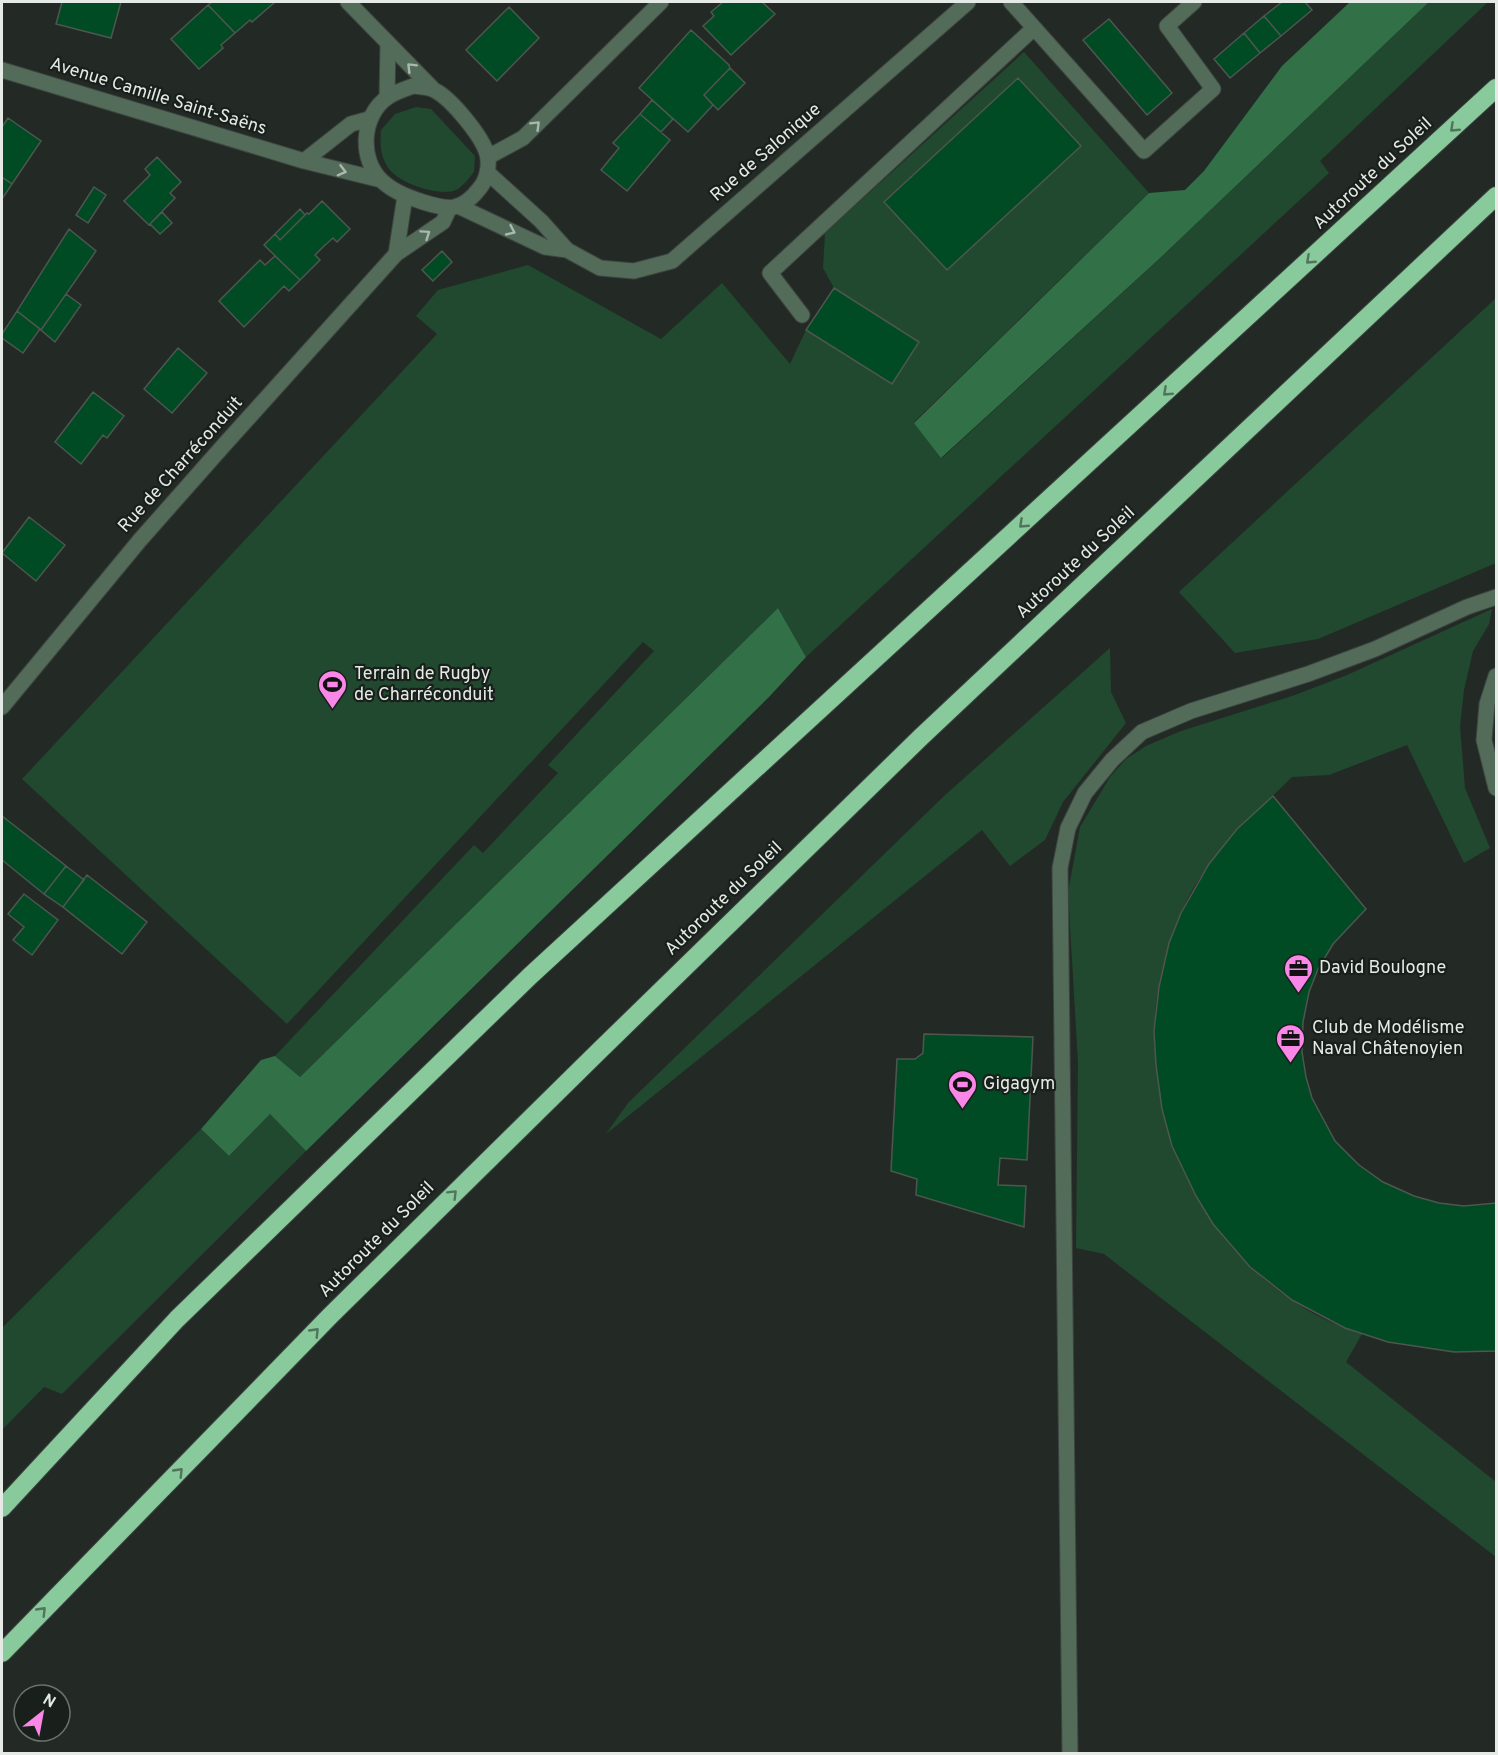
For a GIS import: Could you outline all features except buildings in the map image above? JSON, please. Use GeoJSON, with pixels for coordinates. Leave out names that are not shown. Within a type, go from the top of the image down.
{"type":"FeatureCollection","features":[{"type":"Feature","properties":{"kind":"highway","name":"Autoroute du Soleil"},"geometry":{"type":"LineString","coordinates":[[2,1508],[177,1319],[530,976],[1497,88]]}},
{"type":"Feature","properties":{"kind":"highway","name":"Autoroute du Soleil"},"geometry":{"type":"LineString","coordinates":[[2,1653],[330,1316],[598,1051],[921,737],[1497,196]]}},
{"type":"Feature","properties":{"kind":"street"},"geometry":{"type":"LineString","coordinates":[[348,2],[463,118],[483,144],[487,164],[483,184],[477,192],[454,208],[405,196],[381,180],[369,163],[366,136],[369,119],[377,107],[387,97],[413,86],[434,90]]}},
{"type":"Feature","properties":{"kind":"street"},"geometry":{"type":"LineString","coordinates":[[487,164],[523,138],[661,2]]}},
{"type":"Feature","properties":{"kind":"street","name":"Rue de Salonique"},"geometry":{"type":"LineString","coordinates":[[487,164],[567,250],[600,268],[634,271],[672,261],[968,2]]}},
{"type":"Feature","properties":{"kind":"street"},"geometry":{"type":"LineString","coordinates":[[1011,2],[1144,151],[1213,89],[1167,26],[1194,2]]}},
{"type":"Feature","properties":{"kind":"street"},"geometry":{"type":"LineString","coordinates":[[802,315],[770,273],[1034,28]]}},
{"type":"Feature","properties":{"kind":"street"},"geometry":{"type":"LineString","coordinates":[[387,97],[388,44]]}},
{"type":"Feature","properties":{"kind":"street","name":"Avenue Camille Saint-Saëns"},"geometry":{"type":"LineString","coordinates":[[2,70],[304,161],[381,180]]}},
{"type":"Feature","properties":{"kind":"street"},"geometry":{"type":"LineString","coordinates":[[304,161],[351,124],[369,119]]}},
{"type":"Feature","properties":{"kind":"street"},"geometry":{"type":"LineString","coordinates":[[396,254],[405,196]]}},
{"type":"Feature","properties":{"kind":"street","name":"Rue de Salonique"},"geometry":{"type":"LineString","coordinates":[[454,208],[546,247],[567,250]]}},
{"type":"Feature","properties":{"kind":"street","name":"Rue de Charréconduit"},"geometry":{"type":"LineString","coordinates":[[2,707],[140,540],[396,254],[443,222],[454,208]]}},
{"type":"Feature","properties":{"kind":"street"},"geometry":{"type":"LineString","coordinates":[[1070,1754],[1060,868],[1068,828],[1085,793],[1112,760],[1142,732],[1191,711],[1308,674],[1366,652],[1467,607],[1497,597]]}},
{"type":"Feature","properties":{"kind":"street"},"geometry":{"type":"LineString","coordinates":[[1497,676],[1487,704],[1484,740],[1497,788]]}},
{"type":"Feature","properties":{"kind":"green space"},"geometry":{"type":"Polygon","coordinates":[[[1350,2],[1429,2],[1159,259],[941,458],[914,423],[1149,193],[1185,190],[1204,171],[1282,66],[1350,2]]]}},
{"type":"Feature","properties":{"kind":"green space"},"geometry":{"type":"Polygon","coordinates":[[[1429,2],[1488,2],[1320,161],[1329,173],[806,657],[778,608],[300,1077],[275,1056],[474,845],[483,853],[558,773],[548,765],[654,651],[643,642],[287,1024],[22,779],[437,334],[416,316],[438,290],[528,265],[661,339],[722,283],[790,364],[806,330],[892,384],[919,342],[834,288],[823,268],[825,233],[1024,52],[1149,193],[914,422],[942,458],[1159,259],[1429,2]]]}},
{"type":"Feature","properties":{"kind":"green space"},"geometry":{"type":"Polygon","coordinates":[[[416,107],[431,109],[475,156],[474,172],[458,189],[442,192],[412,185],[395,175],[384,161],[381,130],[395,114],[416,107]]]}},
{"type":"Feature","properties":{"kind":"green space"},"geometry":{"type":"Polygon","coordinates":[[[1496,298],[1496,563],[1318,639],[1235,653],[1179,592],[1496,298]]]}},
{"type":"Feature","properties":{"kind":"green space"},"geometry":{"type":"Polygon","coordinates":[[[778,608],[806,657],[769,697],[306,1151],[270,1114],[229,1156],[201,1129],[261,1060],[275,1056],[300,1077],[778,608]]]}},
{"type":"Feature","properties":{"kind":"green space"},"geometry":{"type":"Polygon","coordinates":[[[1492,609],[1489,624],[1473,651],[1464,690],[1460,726],[1465,788],[1490,848],[1464,863],[1407,745],[1329,775],[1292,777],[1230,839],[1191,893],[1167,951],[1160,979],[1155,1019],[1157,1070],[1166,1120],[1183,1167],[1206,1212],[1236,1252],[1272,1286],[1314,1314],[1362,1334],[1346,1362],[1496,1482],[1496,1557],[1104,1254],[1076,1248],[1078,1062],[1068,892],[1080,827],[1110,777],[1126,759],[1146,746],[1181,731],[1295,695],[1347,675],[1492,609]]]}},
{"type":"Feature","properties":{"kind":"green space"},"geometry":{"type":"Polygon","coordinates":[[[1110,648],[1111,692],[1126,723],[1063,802],[1045,840],[1010,866],[982,830],[606,1134],[628,1103],[943,797],[1110,648]]]}},
{"type":"Feature","properties":{"kind":"green space"},"geometry":{"type":"Polygon","coordinates":[[[270,1114],[306,1151],[62,1394],[44,1387],[2,1430],[2,1328],[201,1129],[229,1156],[270,1114]]]}},
{"type":"Feature","properties":{"kind":"place","name":"Terrain de Rugby de Charréconduit"},"geometry":{"type":"Point","coordinates":[333,710]}},
{"type":"Feature","properties":{"kind":"place","name":"David Boulogne"},"geometry":{"type":"Point","coordinates":[1298,994]}},
{"type":"Feature","properties":{"kind":"place","name":"Club de Modélisme Naval Châtenoyien"},"geometry":{"type":"Point","coordinates":[1291,1064]}},
{"type":"Feature","properties":{"kind":"place","name":"Gigagym"},"geometry":{"type":"Point","coordinates":[962,1110]}}]}
